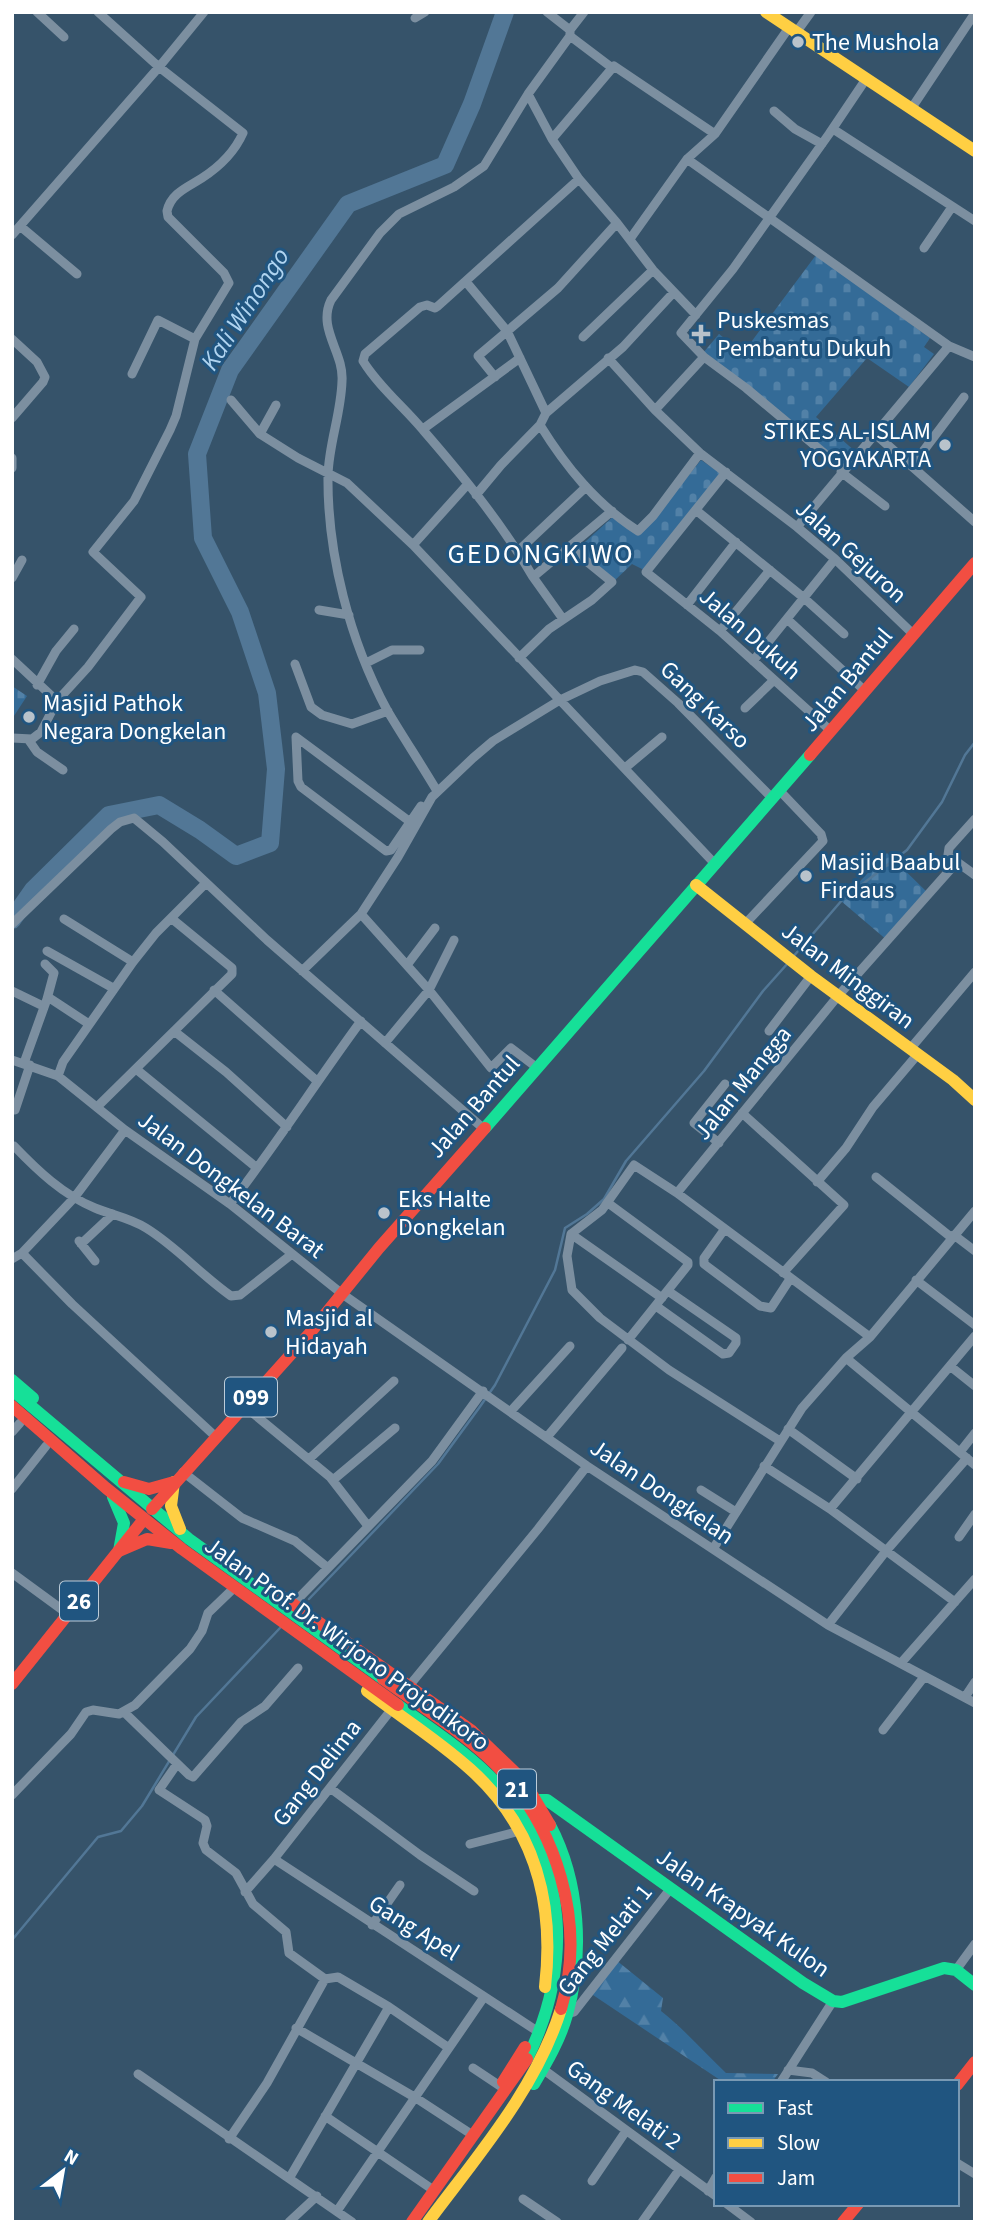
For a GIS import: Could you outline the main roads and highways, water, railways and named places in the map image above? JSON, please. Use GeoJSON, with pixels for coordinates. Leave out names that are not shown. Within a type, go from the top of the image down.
{"type":"FeatureCollection","features":[{"type":"Feature","properties":{"kind":"main road"},"geometry":{"type":"LineString","coordinates":[[766,12],[792,32],[975,151]]}},
{"type":"Feature","properties":{"kind":"main road","name":"Jalan Bantul"},"geometry":{"type":"LineString","coordinates":[[12,1684],[178,1477],[310,1333],[341,1293],[716,865],[975,563]]}},
{"type":"Feature","properties":{"kind":"main road","name":"Jalan Minggiran"},"geometry":{"type":"LineString","coordinates":[[696,885],[975,1100]]}},
{"type":"Feature","properties":{"kind":"main road"},"geometry":{"type":"LineString","coordinates":[[12,1380],[86,1444],[89,1455]]}},
{"type":"Feature","properties":{"kind":"main road"},"geometry":{"type":"LineString","coordinates":[[12,1390],[89,1455],[113,1485],[124,1522],[119,1551]]}},
{"type":"Feature","properties":{"kind":"main road"},"geometry":{"type":"LineString","coordinates":[[12,1406],[83,1468]]}},
{"type":"Feature","properties":{"kind":"main road"},"geometry":{"type":"LineString","coordinates":[[15,1424],[46,1446],[113,1485],[149,1489],[178,1477]]}},
{"type":"Feature","properties":{"kind":"main road"},"geometry":{"type":"LineString","coordinates":[[119,1551],[148,1539],[180,1539],[171,1506],[178,1477]]}},
{"type":"Feature","properties":{"kind":"main road","name":"Jalan Prof. Dr. Wirjono Projodikoro"},"geometry":{"type":"LineString","coordinates":[[113,1485],[152,1509],[180,1539],[235,1587],[461,1750],[494,1780],[515,1805],[543,1860],[553,1893],[559,1960],[544,2024],[536,2046],[523,2067],[475,2139],[412,2222]]}},
{"type":"Feature","properties":{"kind":"main road","name":"Jalan Prof. Dr. Wirjono Projodikoro"},"geometry":{"type":"LineString","coordinates":[[180,1539],[206,1551]]}},
{"type":"Feature","properties":{"kind":"main road"},"geometry":{"type":"LineString","coordinates":[[206,1551],[236,1564],[472,1731],[500,1754],[538,1800],[556,1837],[574,1897],[578,1954],[565,2024],[544,2070],[437,2222]]}},
{"type":"Feature","properties":{"kind":"main road","name":"21"},"geometry":{"type":"LineString","coordinates":[[206,1551],[473,1744],[493,1762],[538,1818],[560,1874],[568,1914],[570,1948],[566,1982],[554,2032],[536,2068],[475,2139],[428,2222]]}},
{"type":"Feature","properties":{"kind":"main road"},"geometry":{"type":"LineString","coordinates":[[350,1670],[365,1689],[459,1760],[498,1797],[520,1831],[538,1873],[544,1892],[550,1936],[547,1980],[534,2029],[500,2086],[475,2139],[429,2187],[403,2222]]}},
{"type":"Feature","properties":{"kind":"main road","name":"Jalan Krapyak Kulon"},"geometry":{"type":"LineString","coordinates":[[538,1800],[547,1800],[830,2004],[852,2000],[944,1968],[956,1970],[975,1985]]}},
{"type":"Feature","properties":{"kind":"main road"},"geometry":{"type":"LineString","coordinates":[[959,2082],[975,2062]]}},
{"type":"Feature","properties":{"kind":"main road"},"geometry":{"type":"LineString","coordinates":[[843,2222],[856,2206]]}},
{"type":"Feature","properties":{"kind":"waterway","name":"Kali Winongo"},"geometry":{"type":"LineString","coordinates":[[12,920],[33,890],[109,815],[159,805],[236,856],[270,843],[276,769],[267,693],[240,612],[203,538],[197,454],[230,370],[348,204],[445,165],[472,104],[505,12]]}},
{"type":"Feature","properties":{"kind":"waterway"},"geometry":{"type":"LineString","coordinates":[[792,958],[843,899],[907,850],[942,802],[965,755],[975,742]]}},
{"type":"Feature","properties":{"kind":"waterway"},"geometry":{"type":"LineString","coordinates":[[309,1599],[438,1464],[495,1385],[555,1270],[565,1228],[604,1199],[626,1161],[704,1071],[763,991],[788,963]]}},
{"type":"Feature","properties":{"kind":"waterway"},"geometry":{"type":"LineString","coordinates":[[12,1940],[98,1837],[121,1831],[142,1806],[196,1717],[280,1628]]}},
{"type":"Feature","properties":{"kind":"place","name":"The Mushola"},"geometry":{"type":"Point","coordinates":[798,42]}},
{"type":"Feature","properties":{"kind":"place","name":"Puskesmas Pembantu Dukuh"},"geometry":{"type":"Point","coordinates":[701,334]}},
{"type":"Feature","properties":{"kind":"place","name":"STIKES AL-ISLAM YOGYAKARTA"},"geometry":{"type":"Point","coordinates":[945,445]}},
{"type":"Feature","properties":{"kind":"place","name":"Masjid Pathok Negara Dongkelan"},"geometry":{"type":"Point","coordinates":[29,717]}},
{"type":"Feature","properties":{"kind":"place","name":"Masjid Baabul Firdaus"},"geometry":{"type":"Point","coordinates":[806,876]}},
{"type":"Feature","properties":{"kind":"place","name":"Eks Halte Dongkelan"},"geometry":{"type":"Point","coordinates":[384,1213]}},
{"type":"Feature","properties":{"kind":"place","name":"Masjid al Hidayah"},"geometry":{"type":"Point","coordinates":[271,1332]}},
{"type":"Feature","properties":{"kind":"district","name":"GEDONGKIWO"},"geometry":{"type":"Point","coordinates":[541,554]}}]}
